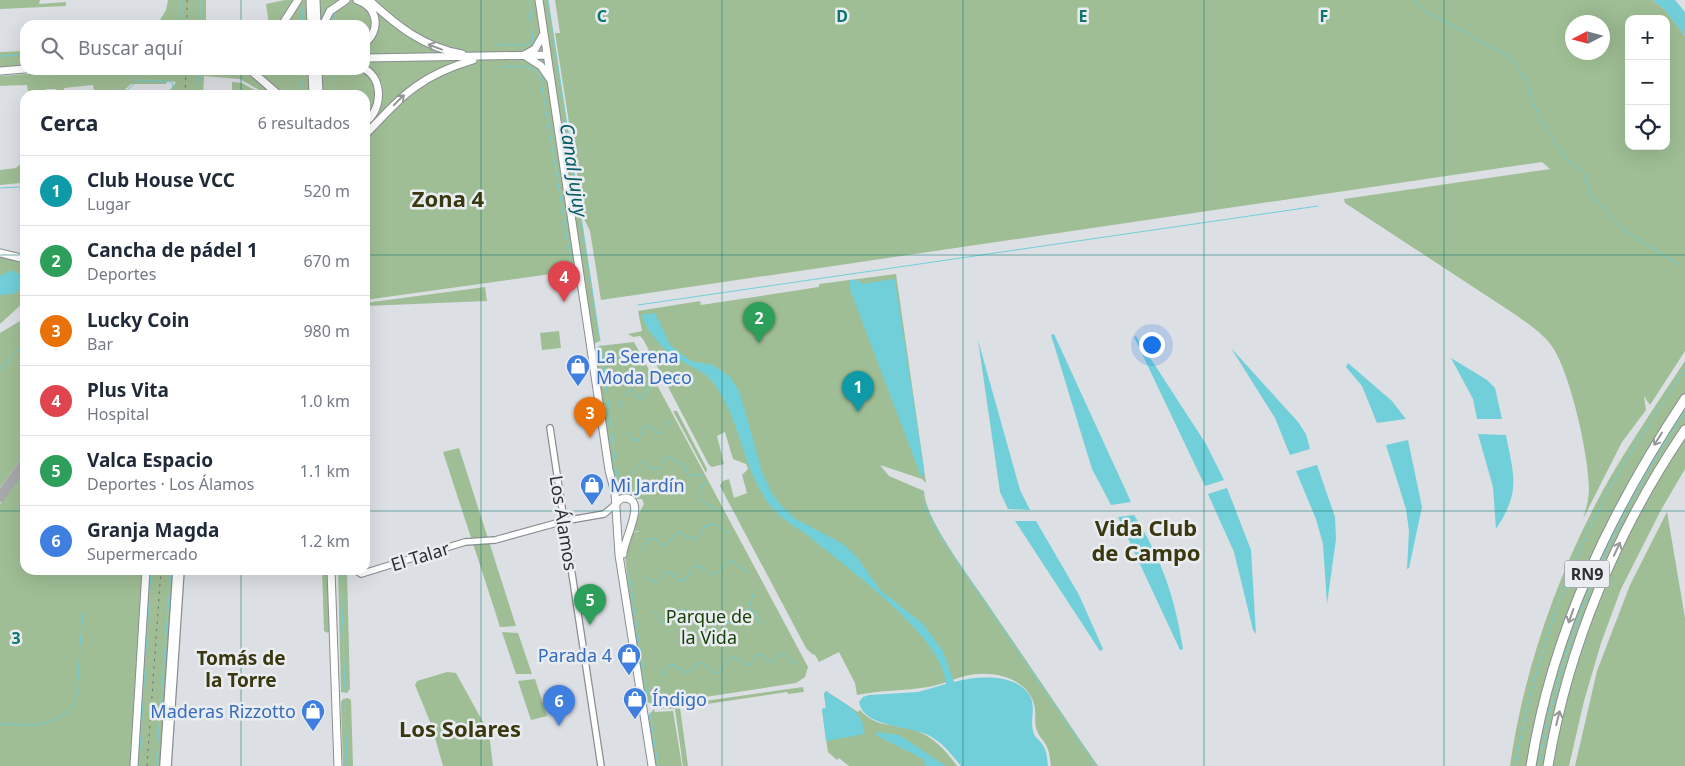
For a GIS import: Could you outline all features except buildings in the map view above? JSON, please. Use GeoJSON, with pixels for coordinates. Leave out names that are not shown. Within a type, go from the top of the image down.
{"type":"FeatureCollection","features":[{"type":"Feature","properties":{"kind":"highway","name":"RN9"},"geometry":{"type":"LineString","coordinates":[[1530,766],[1549,684],[1587,574],[1625,496],[1685,399]]}},
{"type":"Feature","properties":{"kind":"highway","name":"RN9"},"geometry":{"type":"LineString","coordinates":[[1548,766],[1566,689],[1592,606],[1635,513],[1685,430]]}},
{"type":"Feature","properties":{"kind":"main road"},"geometry":{"type":"LineString","coordinates":[[285,20],[298,0]]}},
{"type":"Feature","properties":{"kind":"main road"},"geometry":{"type":"LineString","coordinates":[[310,0],[310,20]]}},
{"type":"Feature","properties":{"kind":"main road"},"geometry":{"type":"LineString","coordinates":[[316,0],[317,20]]}},
{"type":"Feature","properties":{"kind":"main road"},"geometry":{"type":"LineString","coordinates":[[325,20],[330,10],[346,0]]}},
{"type":"Feature","properties":{"kind":"main road"},"geometry":{"type":"LineString","coordinates":[[357,0],[369,6],[374,16],[374,32],[370,37]]}},
{"type":"Feature","properties":{"kind":"main road"},"geometry":{"type":"LineString","coordinates":[[369,0],[411,35],[443,50],[482,57]]}},
{"type":"Feature","properties":{"kind":"main road"},"geometry":{"type":"LineString","coordinates":[[539,0],[612,482],[615,518],[652,766]]}},
{"type":"Feature","properties":{"kind":"main road"},"geometry":{"type":"LineString","coordinates":[[523,55],[535,48],[544,33]]}},
{"type":"Feature","properties":{"kind":"main road"},"geometry":{"type":"LineString","coordinates":[[370,58],[482,57],[547,54]]}},
{"type":"Feature","properties":{"kind":"main road"},"geometry":{"type":"LineString","coordinates":[[523,55],[541,66],[551,80]]}},
{"type":"Feature","properties":{"kind":"main road"},"geometry":{"type":"LineString","coordinates":[[370,130],[418,83],[448,67],[482,57]]}},
{"type":"Feature","properties":{"kind":"main road"},"geometry":{"type":"LineString","coordinates":[[0,71],[20,70]]}},
{"type":"Feature","properties":{"kind":"main road"},"geometry":{"type":"LineString","coordinates":[[256,75],[273,90]]}},
{"type":"Feature","properties":{"kind":"main road"},"geometry":{"type":"LineString","coordinates":[[314,90],[316,75]]}},
{"type":"Feature","properties":{"kind":"main road"},"geometry":{"type":"LineString","coordinates":[[316,75],[318,90]]}},
{"type":"Feature","properties":{"kind":"main road"},"geometry":{"type":"LineString","coordinates":[[317,75],[322,90]]}},
{"type":"Feature","properties":{"kind":"main road"},"geometry":{"type":"LineString","coordinates":[[370,75],[377,83],[378,99],[375,113],[370,118]]}},
{"type":"Feature","properties":{"kind":"main road"},"geometry":{"type":"LineString","coordinates":[[0,253],[20,258]]}},
{"type":"Feature","properties":{"kind":"main road"},"geometry":{"type":"LineString","coordinates":[[612,482],[627,499],[632,501],[636,509],[636,516],[624,543],[622,564]]}},
{"type":"Feature","properties":{"kind":"main road"},"geometry":{"type":"LineString","coordinates":[[615,505],[619,500],[627,499]]}},
{"type":"Feature","properties":{"kind":"main road"},"geometry":{"type":"LineString","coordinates":[[615,518],[624,524],[632,522]]}},
{"type":"Feature","properties":{"kind":"main road"},"geometry":{"type":"LineString","coordinates":[[134,766],[146,575]]}},
{"type":"Feature","properties":{"kind":"main road"},"geometry":{"type":"LineString","coordinates":[[331,575],[338,766]]}},
{"type":"Feature","properties":{"kind":"street","name":"Los Álamos"},"geometry":{"type":"LineString","coordinates":[[550,428],[601,766]]}},
{"type":"Feature","properties":{"kind":"street"},"geometry":{"type":"LineString","coordinates":[[604,514],[615,505]]}},
{"type":"Feature","properties":{"kind":"street","name":"El Talar"},"geometry":{"type":"LineString","coordinates":[[370,571],[465,542],[495,540],[564,521],[604,514]]}},
{"type":"Feature","properties":{"kind":"street"},"geometry":{"type":"LineString","coordinates":[[604,514],[615,518]]}},
{"type":"Feature","properties":{"kind":"street"},"geometry":{"type":"LineString","coordinates":[[163,766],[176,575]]}},
{"type":"Feature","properties":{"kind":"street"},"geometry":{"type":"LineString","coordinates":[[168,766],[181,575]]}},
{"type":"Feature","properties":{"kind":"green space"},"geometry":{"type":"Polygon","coordinates":[[[0,0],[40,0],[39,4],[66,2],[66,6],[0,9],[0,0]]]}},
{"type":"Feature","properties":{"kind":"green space"},"geometry":{"type":"Polygon","coordinates":[[[168,0],[206,0],[206,20],[160,20],[166,10],[168,0]]]}},
{"type":"Feature","properties":{"kind":"green space"},"geometry":{"type":"Polygon","coordinates":[[[285,0],[548,0],[600,341],[591,345],[579,270],[370,299],[370,90],[259,90],[240,79],[204,76],[203,90],[170,90],[176,82],[167,81],[166,84],[131,84],[124,90],[94,90],[93,85],[64,88],[64,90],[28,90],[27,85],[0,86],[0,76],[20,75],[370,75],[370,20],[268,20],[266,4],[285,0]]]}},
{"type":"Feature","properties":{"kind":"green space"},"geometry":{"type":"Polygon","coordinates":[[[555,0],[1653,0],[1669,15],[1625,15],[1625,150],[1670,150],[1670,16],[1685,36],[1685,351],[1650,405],[1644,396],[1646,410],[1622,442],[1583,519],[1589,488],[1586,456],[1577,414],[1565,373],[1551,345],[1539,332],[1516,315],[1345,203],[1344,199],[1550,169],[1542,162],[601,300],[590,231],[584,219],[555,33],[560,33],[555,0]]]}},
{"type":"Feature","properties":{"kind":"green space"},"geometry":{"type":"Polygon","coordinates":[[[20,51],[20,65],[0,67],[0,52],[20,51]]]}},
{"type":"Feature","properties":{"kind":"green space"},"geometry":{"type":"Polygon","coordinates":[[[232,82],[242,83],[254,90],[232,90],[232,82]]]}},
{"type":"Feature","properties":{"kind":"green space"},"geometry":{"type":"Polygon","coordinates":[[[20,164],[20,183],[0,185],[0,170],[16,168],[20,164]]]}},
{"type":"Feature","properties":{"kind":"green space"},"geometry":{"type":"Polygon","coordinates":[[[0,257],[20,263],[20,306],[0,324],[0,257]]]}},
{"type":"Feature","properties":{"kind":"green space"},"geometry":{"type":"Polygon","coordinates":[[[896,274],[926,483],[922,479],[880,465],[889,476],[924,491],[926,504],[932,518],[951,551],[1098,766],[1051,766],[1048,749],[1036,728],[1033,701],[1022,686],[1005,677],[975,674],[928,687],[857,695],[855,683],[839,652],[819,662],[815,655],[806,648],[720,486],[723,481],[729,479],[734,498],[747,493],[742,475],[748,469],[746,464],[733,459],[725,432],[717,436],[724,464],[712,467],[709,465],[643,339],[640,336],[633,337],[628,334],[642,331],[638,311],[700,301],[701,305],[819,287],[819,284],[896,274]]]}},
{"type":"Feature","properties":{"kind":"green space"},"geometry":{"type":"Polygon","coordinates":[[[485,287],[487,301],[370,306],[370,302],[485,287]]]}},
{"type":"Feature","properties":{"kind":"green space"},"geometry":{"type":"Polygon","coordinates":[[[20,321],[20,460],[0,488],[0,333],[20,321]]]}},
{"type":"Feature","properties":{"kind":"green space"},"geometry":{"type":"Polygon","coordinates":[[[559,331],[561,348],[542,350],[540,333],[559,331]]]}},
{"type":"Feature","properties":{"kind":"green space","name":"Parque de la Vida"},"geometry":{"type":"Polygon","coordinates":[[[634,342],[808,667],[805,677],[796,683],[653,705],[646,701],[629,595],[625,555],[628,534],[641,531],[629,532],[644,504],[642,499],[634,499],[621,491],[631,487],[620,490],[613,480],[595,350],[599,346],[634,342]]]}},
{"type":"Feature","properties":{"kind":"green space"},"geometry":{"type":"Polygon","coordinates":[[[1685,361],[1685,469],[1661,510],[1621,589],[1601,643],[1584,701],[1569,766],[1510,766],[1516,729],[1535,654],[1547,616],[1576,544],[1611,476],[1685,361]]]}},
{"type":"Feature","properties":{"kind":"green space"},"geometry":{"type":"Polygon","coordinates":[[[673,411],[677,411],[707,469],[706,473],[673,411]]]}},
{"type":"Feature","properties":{"kind":"green space"},"geometry":{"type":"Polygon","coordinates":[[[459,448],[516,626],[500,627],[443,452],[459,448]]]}},
{"type":"Feature","properties":{"kind":"green space"},"geometry":{"type":"Polygon","coordinates":[[[20,476],[20,575],[143,575],[131,766],[0,766],[0,504],[20,476]]]}},
{"type":"Feature","properties":{"kind":"green space"},"geometry":{"type":"Polygon","coordinates":[[[1667,512],[1685,618],[1685,766],[1575,766],[1597,671],[1630,585],[1667,512]]]}},
{"type":"Feature","properties":{"kind":"green space"},"geometry":{"type":"Polygon","coordinates":[[[146,575],[176,575],[163,766],[134,766],[146,575]]]}},
{"type":"Feature","properties":{"kind":"green space"},"geometry":{"type":"Polygon","coordinates":[[[322,575],[328,575],[330,630],[328,633],[324,631],[322,575]]]}},
{"type":"Feature","properties":{"kind":"green space"},"geometry":{"type":"Polygon","coordinates":[[[338,575],[347,575],[350,689],[347,693],[341,692],[338,575]]]}},
{"type":"Feature","properties":{"kind":"green space"},"geometry":{"type":"Polygon","coordinates":[[[502,632],[518,633],[532,674],[516,674],[502,632]]]}},
{"type":"Feature","properties":{"kind":"green space"},"geometry":{"type":"Polygon","coordinates":[[[447,672],[456,673],[489,733],[493,766],[443,766],[431,724],[415,685],[417,681],[447,672]]]}},
{"type":"Feature","properties":{"kind":"green space"},"geometry":{"type":"Polygon","coordinates":[[[535,679],[547,716],[531,720],[518,681],[535,679]]]}},
{"type":"Feature","properties":{"kind":"green space"},"geometry":{"type":"Polygon","coordinates":[[[803,687],[804,692],[788,694],[787,692],[680,708],[688,766],[683,766],[675,709],[656,708],[803,687]]]}},
{"type":"Feature","properties":{"kind":"green space"},"geometry":{"type":"Polygon","coordinates":[[[826,691],[858,712],[860,710],[873,720],[917,731],[929,737],[949,755],[957,766],[849,766],[839,758],[837,760],[828,752],[822,709],[826,708],[824,694],[826,691]]]}},
{"type":"Feature","properties":{"kind":"green space"},"geometry":{"type":"Polygon","coordinates":[[[348,698],[351,700],[353,766],[343,766],[341,702],[343,699],[348,698]]]}},
{"type":"Feature","properties":{"kind":"green space"},"geometry":{"type":"Polygon","coordinates":[[[654,709],[655,712],[673,711],[682,766],[655,766],[648,716],[654,709]]]}},
{"type":"Feature","properties":{"kind":"water"},"geometry":{"type":"Polygon","coordinates":[[[1653,0],[1675,0],[1685,12],[1685,36],[1670,15],[1653,0]]]}},
{"type":"Feature","properties":{"kind":"water"},"geometry":{"type":"Polygon","coordinates":[[[12,270],[20,275],[20,290],[12,294],[0,295],[0,276],[12,270]]]}},
{"type":"Feature","properties":{"kind":"water"},"geometry":{"type":"Polygon","coordinates":[[[849,280],[858,280],[862,284],[895,280],[924,469],[922,479],[849,287],[849,280]]]}},
{"type":"Feature","properties":{"kind":"water"},"geometry":{"type":"Polygon","coordinates":[[[655,313],[670,345],[691,361],[713,365],[730,377],[739,391],[761,469],[771,492],[781,505],[794,518],[843,544],[857,557],[880,590],[923,624],[943,651],[954,682],[984,677],[1006,679],[1024,688],[1032,700],[1034,735],[1045,749],[1048,766],[961,766],[943,746],[930,736],[921,732],[888,725],[869,717],[862,710],[859,702],[863,697],[869,695],[918,692],[946,684],[940,665],[928,644],[889,603],[807,535],[779,515],[757,484],[729,411],[709,378],[672,355],[649,331],[641,315],[655,313]]]}},
{"type":"Feature","properties":{"kind":"water"},"geometry":{"type":"Polygon","coordinates":[[[1054,334],[1131,502],[1111,505],[1092,469],[1051,335],[1054,334]]]}},
{"type":"Feature","properties":{"kind":"water"},"geometry":{"type":"Polygon","coordinates":[[[1136,336],[1206,444],[1224,480],[1205,486],[1134,337],[1136,336]]]}},
{"type":"Feature","properties":{"kind":"water"},"geometry":{"type":"Polygon","coordinates":[[[978,340],[1020,490],[1030,510],[1008,509],[1000,492],[978,340]]]}},
{"type":"Feature","properties":{"kind":"water"},"geometry":{"type":"Polygon","coordinates":[[[1231,348],[1298,422],[1306,434],[1310,449],[1290,455],[1275,418],[1231,348]]]}},
{"type":"Feature","properties":{"kind":"water"},"geometry":{"type":"Polygon","coordinates":[[[1451,358],[1487,380],[1495,388],[1502,419],[1477,419],[1473,399],[1451,358]]]}},
{"type":"Feature","properties":{"kind":"water"},"geometry":{"type":"Polygon","coordinates":[[[1348,363],[1392,401],[1406,419],[1377,423],[1362,386],[1346,367],[1348,363]]]}},
{"type":"Feature","properties":{"kind":"water"},"geometry":{"type":"Polygon","coordinates":[[[1478,434],[1506,435],[1513,473],[1512,494],[1504,516],[1496,529],[1493,487],[1478,434]]]}},
{"type":"Feature","properties":{"kind":"water"},"geometry":{"type":"Polygon","coordinates":[[[1408,440],[1422,507],[1409,568],[1407,569],[1409,531],[1406,509],[1386,445],[1408,440]]]}},
{"type":"Feature","properties":{"kind":"water"},"geometry":{"type":"Polygon","coordinates":[[[1317,465],[1335,517],[1336,539],[1327,604],[1323,544],[1316,519],[1296,471],[1317,465]]]}},
{"type":"Feature","properties":{"kind":"water"},"geometry":{"type":"Polygon","coordinates":[[[1227,488],[1251,550],[1256,634],[1253,630],[1234,552],[1208,494],[1227,488]]]}},
{"type":"Feature","properties":{"kind":"water"},"geometry":{"type":"Polygon","coordinates":[[[1134,515],[1160,563],[1166,579],[1176,613],[1183,649],[1180,650],[1118,517],[1134,515]]]}},
{"type":"Feature","properties":{"kind":"water"},"geometry":{"type":"Polygon","coordinates":[[[1015,521],[1036,521],[1079,595],[1103,649],[1100,651],[1015,521]]]}},
{"type":"Feature","properties":{"kind":"water"},"geometry":{"type":"Polygon","coordinates":[[[826,691],[857,714],[864,726],[864,734],[826,741],[822,709],[826,708],[824,694],[826,691]]]}},
{"type":"Feature","properties":{"kind":"water"},"geometry":{"type":"Polygon","coordinates":[[[876,732],[899,735],[946,766],[926,766],[923,759],[877,736],[876,732]]]}},
{"type":"Feature","properties":{"kind":"waterway"},"geometry":{"type":"LineString","coordinates":[[181,0],[181,20]]}},
{"type":"Feature","properties":{"kind":"waterway"},"geometry":{"type":"LineString","coordinates":[[201,0],[201,20]]}},
{"type":"Feature","properties":{"kind":"waterway"},"geometry":{"type":"LineString","coordinates":[[498,45],[527,45],[533,42],[529,0]]}},
{"type":"Feature","properties":{"kind":"waterway","name":"Canal Jujuy"},"geometry":{"type":"LineString","coordinates":[[548,0],[600,341]]}},
{"type":"Feature","properties":{"kind":"waterway"},"geometry":{"type":"LineString","coordinates":[[1414,0],[1425,11],[1510,57],[1524,78],[1541,122],[1568,161],[1583,172],[1592,197],[1625,231],[1679,265]]}},
{"type":"Feature","properties":{"kind":"waterway"},"geometry":{"type":"LineString","coordinates":[[302,7],[303,20]]}},
{"type":"Feature","properties":{"kind":"waterway"},"geometry":{"type":"LineString","coordinates":[[335,14],[335,20]]}},
{"type":"Feature","properties":{"kind":"waterway"},"geometry":{"type":"LineString","coordinates":[[0,56],[20,55]]}},
{"type":"Feature","properties":{"kind":"waterway"},"geometry":{"type":"LineString","coordinates":[[499,67],[526,67],[540,75],[570,256],[569,260]]}},
{"type":"Feature","properties":{"kind":"waterway"},"geometry":{"type":"LineString","coordinates":[[197,90],[199,75]]}},
{"type":"Feature","properties":{"kind":"waterway"},"geometry":{"type":"LineString","coordinates":[[299,75],[301,90]]}},
{"type":"Feature","properties":{"kind":"waterway"},"geometry":{"type":"LineString","coordinates":[[333,75],[334,90]]}},
{"type":"Feature","properties":{"kind":"waterway"},"geometry":{"type":"LineString","coordinates":[[127,90],[138,80],[172,82],[173,90]]}},
{"type":"Feature","properties":{"kind":"waterway"},"geometry":{"type":"LineString","coordinates":[[0,188],[20,187]]}},
{"type":"Feature","properties":{"kind":"waterway"},"geometry":{"type":"LineString","coordinates":[[638,305],[1318,206]]}},
{"type":"Feature","properties":{"kind":"waterway","name":"Canal Jujuy"},"geometry":{"type":"LineString","coordinates":[[601,346],[603,363]]}},
{"type":"Feature","properties":{"kind":"waterway"},"geometry":{"type":"LineString","coordinates":[[0,370],[20,347]]}},
{"type":"Feature","properties":{"kind":"waterway"},"geometry":{"type":"LineString","coordinates":[[616,355],[625,365],[635,355]]}},
{"type":"Feature","properties":{"kind":"waterway","name":"Canal Jujuy"},"geometry":{"type":"LineString","coordinates":[[604,367],[618,485]]}},
{"type":"Feature","properties":{"kind":"waterway"},"geometry":{"type":"LineString","coordinates":[[1515,766],[1522,729],[1541,657],[1552,621],[1579,552],[1620,469],[1685,369]]}},
{"type":"Feature","properties":{"kind":"waterway"},"geometry":{"type":"LineString","coordinates":[[625,396],[630,389],[637,397],[642,398],[650,384]]}},
{"type":"Feature","properties":{"kind":"waterway"},"geometry":{"type":"LineString","coordinates":[[620,408],[623,401]]}},
{"type":"Feature","properties":{"kind":"waterway"},"geometry":{"type":"LineString","coordinates":[[1539,766],[1548,719],[1561,672],[1575,626],[1593,581],[1635,494],[1685,412]]}},
{"type":"Feature","properties":{"kind":"waterway"},"geometry":{"type":"LineString","coordinates":[[666,425],[667,421]]}},
{"type":"Feature","properties":{"kind":"waterway"},"geometry":{"type":"LineString","coordinates":[[627,430],[632,439],[638,441],[644,426],[648,426],[659,434],[664,429]]}},
{"type":"Feature","properties":{"kind":"waterway"},"geometry":{"type":"LineString","coordinates":[[632,473],[642,461],[652,469],[658,469],[668,456],[683,465],[687,472]]}},
{"type":"Feature","properties":{"kind":"waterway"},"geometry":{"type":"LineString","coordinates":[[688,476],[698,474],[703,476]]}},
{"type":"Feature","properties":{"kind":"waterway"},"geometry":{"type":"LineString","coordinates":[[699,495],[705,482]]}},
{"type":"Feature","properties":{"kind":"waterway"},"geometry":{"type":"LineString","coordinates":[[923,491],[924,506],[941,538],[1096,766]]}},
{"type":"Feature","properties":{"kind":"waterway"},"geometry":{"type":"LineString","coordinates":[[700,500],[717,510]]}},
{"type":"Feature","properties":{"kind":"waterway"},"geometry":{"type":"LineString","coordinates":[[642,551],[649,539],[653,538],[665,546],[678,532],[693,539],[698,538],[705,526],[714,524],[718,526]]}},
{"type":"Feature","properties":{"kind":"waterway"},"geometry":{"type":"LineString","coordinates":[[721,528],[730,534]]}},
{"type":"Feature","properties":{"kind":"waterway"},"geometry":{"type":"LineString","coordinates":[[711,574],[718,573],[727,562],[732,561],[749,573]]}},
{"type":"Feature","properties":{"kind":"waterway"},"geometry":{"type":"LineString","coordinates":[[645,576],[651,581],[656,582],[666,573],[671,573],[680,581],[684,580],[696,566],[700,566],[707,572]]}},
{"type":"Feature","properties":{"kind":"waterway","name":"Canal Jujuy"},"geometry":{"type":"LineString","coordinates":[[629,573],[644,675]]}},
{"type":"Feature","properties":{"kind":"waterway"},"geometry":{"type":"LineString","coordinates":[[139,766],[151,575]]}},
{"type":"Feature","properties":{"kind":"waterway"},"geometry":{"type":"LineString","coordinates":[[156,766],[171,575]]}},
{"type":"Feature","properties":{"kind":"waterway"},"geometry":{"type":"LineString","coordinates":[[341,575],[345,691]]}},
{"type":"Feature","properties":{"kind":"waterway"},"geometry":{"type":"LineString","coordinates":[[749,609],[754,591]]}},
{"type":"Feature","properties":{"kind":"waterway"},"geometry":{"type":"LineString","coordinates":[[691,614],[701,620],[716,611],[727,623],[732,623],[749,609],[754,612],[761,625]]}},
{"type":"Feature","properties":{"kind":"waterway"},"geometry":{"type":"LineString","coordinates":[[654,611],[664,623],[668,623],[680,610],[687,611]]}},
{"type":"Feature","properties":{"kind":"waterway"},"geometry":{"type":"LineString","coordinates":[[80,646],[83,614]]}},
{"type":"Feature","properties":{"kind":"waterway"},"geometry":{"type":"LineString","coordinates":[[0,724],[41,724],[60,717],[68,711],[76,697],[80,652]]}},
{"type":"Feature","properties":{"kind":"waterway"},"geometry":{"type":"LineString","coordinates":[[661,681],[663,671],[671,664],[687,673],[702,662],[715,673],[719,673],[733,656],[746,665],[750,664],[757,654],[760,654],[772,663],[782,653],[793,663],[798,662]]}},
{"type":"Feature","properties":{"kind":"waterway","name":"Canal Jujuy"},"geometry":{"type":"LineString","coordinates":[[645,680],[648,702]]}},
{"type":"Feature","properties":{"kind":"waterway"},"geometry":{"type":"LineString","coordinates":[[345,703],[347,766]]}},
{"type":"Feature","properties":{"kind":"waterway","name":"Canal Jujuy"},"geometry":{"type":"LineString","coordinates":[[650,713],[658,766]]}},
{"type":"Feature","properties":{"kind":"taxiway"},"geometry":{"type":"LineString","coordinates":[[0,497],[20,469]]}},
{"type":"Feature","properties":{"kind":"railway"},"geometry":{"type":"LineString","coordinates":[[187,0],[187,20]]}},
{"type":"Feature","properties":{"kind":"railway"},"geometry":{"type":"LineString","coordinates":[[185,90],[186,75]]}},
{"type":"Feature","properties":{"kind":"railway"},"geometry":{"type":"LineString","coordinates":[[147,766],[161,575]]}},
{"type":"Feature","properties":{"kind":"place","name":"Plus Vita"},"geometry":{"type":"Point","coordinates":[564,302]}},
{"type":"Feature","properties":{"kind":"place","name":"Cancha de pádel 1"},"geometry":{"type":"Point","coordinates":[759,343]}},
{"type":"Feature","properties":{"kind":"place","name":"La Serena Moda Deco"},"geometry":{"type":"Point","coordinates":[578,387]}},
{"type":"Feature","properties":{"kind":"place","name":"Club House VCC"},"geometry":{"type":"Point","coordinates":[858,412]}},
{"type":"Feature","properties":{"kind":"place","name":"Lucky Coin"},"geometry":{"type":"Point","coordinates":[590,438]}},
{"type":"Feature","properties":{"kind":"place","name":"Mi Jardín"},"geometry":{"type":"Point","coordinates":[592,506]}},
{"type":"Feature","properties":{"kind":"place","name":"Valca Espacio"},"geometry":{"type":"Point","coordinates":[590,625]}},
{"type":"Feature","properties":{"kind":"place","name":"Parada 4"},"geometry":{"type":"Point","coordinates":[629,676]}},
{"type":"Feature","properties":{"kind":"place","name":"Índigo"},"geometry":{"type":"Point","coordinates":[635,720]}},
{"type":"Feature","properties":{"kind":"place","name":"Granja Magda"},"geometry":{"type":"Point","coordinates":[559,726]}},
{"type":"Feature","properties":{"kind":"place","name":"Maderas Rizzotto"},"geometry":{"type":"Point","coordinates":[313,732]}},
{"type":"Feature","properties":{"kind":"district","name":"Zona 4"},"geometry":{"type":"Point","coordinates":[448,198]}},
{"type":"Feature","properties":{"kind":"district","name":"Vida Club de Campo"},"geometry":{"type":"Point","coordinates":[1146,540]}},
{"type":"Feature","properties":{"kind":"district","name":"Tomás de la Torre"},"geometry":{"type":"Point","coordinates":[241,669]}},
{"type":"Feature","properties":{"kind":"district","name":"Los Solares"},"geometry":{"type":"Point","coordinates":[460,728]}}]}
